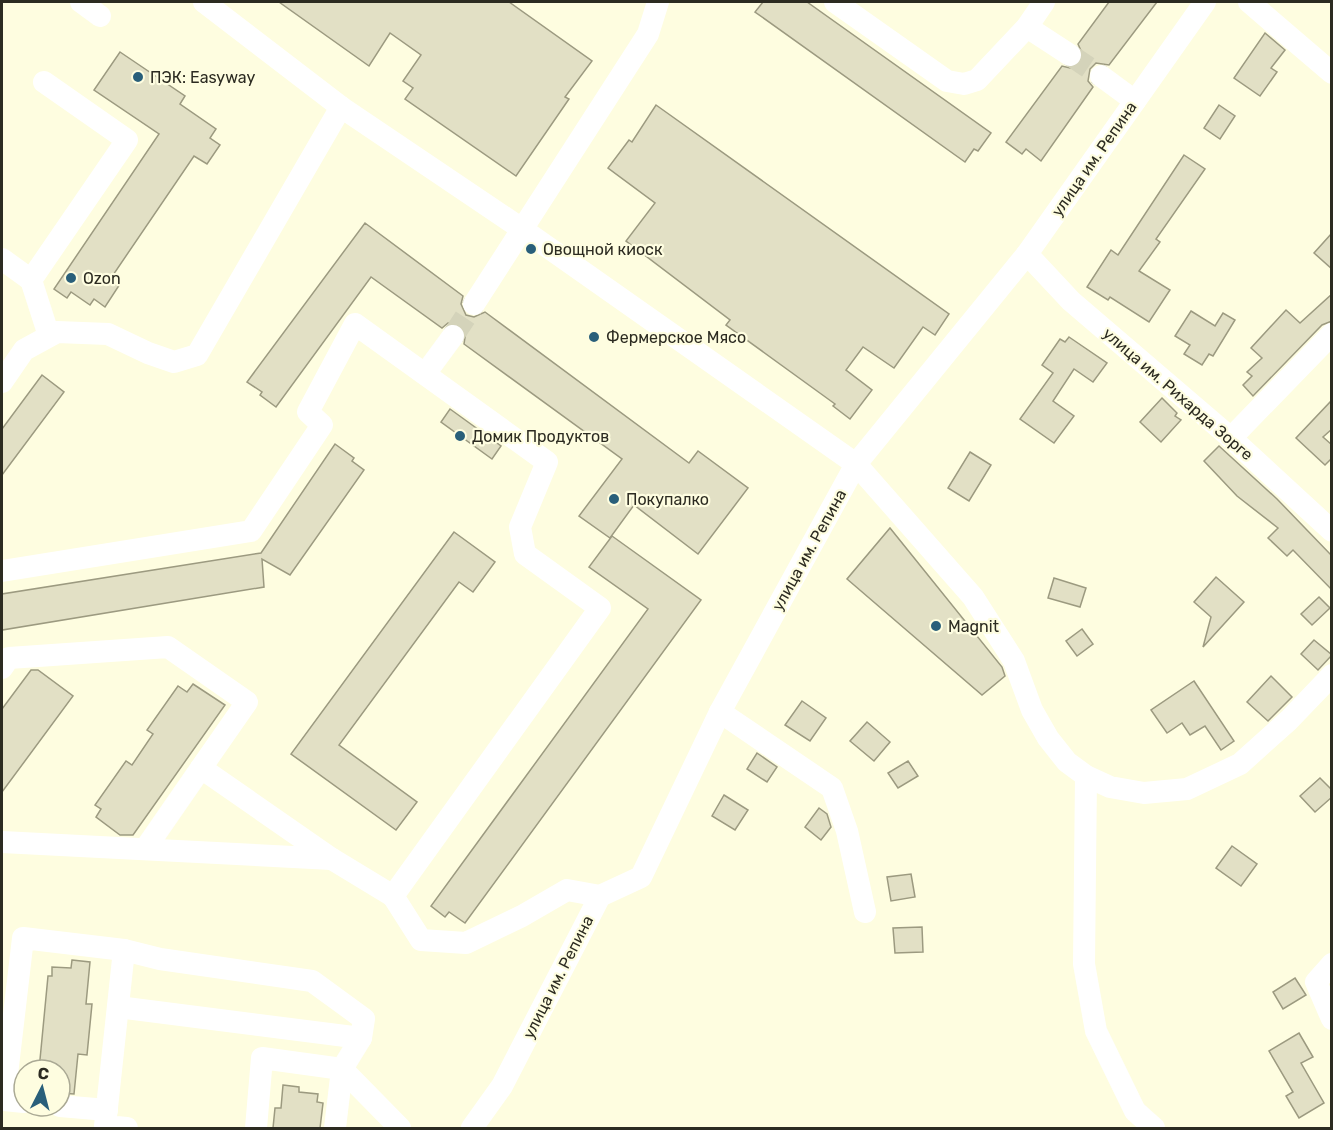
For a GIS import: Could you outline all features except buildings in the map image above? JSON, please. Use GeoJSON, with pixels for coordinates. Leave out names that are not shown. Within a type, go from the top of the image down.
{"type":"FeatureCollection","features":[{"type":"Feature","properties":{"kind":"street"},"geometry":{"type":"LineString","coordinates":[[81,2],[100,16]]}},
{"type":"Feature","properties":{"kind":"street"},"geometry":{"type":"LineString","coordinates":[[204,2],[340,107],[522,230],[856,464],[973,597],[1014,661],[1032,710],[1048,738],[1067,762],[1086,776],[1110,787],[1144,793],[1186,789],[1240,764],[1289,720],[1332,675]]}},
{"type":"Feature","properties":{"kind":"street"},"geometry":{"type":"LineString","coordinates":[[474,304],[648,34],[658,2]]}},
{"type":"Feature","properties":{"kind":"street"},"geometry":{"type":"LineString","coordinates":[[835,2],[947,81],[964,84],[976,80],[1027,27],[1044,2]]}},
{"type":"Feature","properties":{"kind":"street","name":"улица им. Репина"},"geometry":{"type":"LineString","coordinates":[[472,1128],[502,1086],[600,896],[641,877],[720,712],[856,464],[1027,254],[1205,2]]}},
{"type":"Feature","properties":{"kind":"street"},"geometry":{"type":"LineString","coordinates":[[1249,2],[1332,73]]}},
{"type":"Feature","properties":{"kind":"street"},"geometry":{"type":"LineString","coordinates":[[1027,27],[1070,55]]}},
{"type":"Feature","properties":{"kind":"street"},"geometry":{"type":"LineString","coordinates":[[1101,76],[1135,101]]}},
{"type":"Feature","properties":{"kind":"street"},"geometry":{"type":"LineString","coordinates":[[31,280],[127,140],[44,82]]}},
{"type":"Feature","properties":{"kind":"street"},"geometry":{"type":"LineString","coordinates":[[2,382],[24,350],[57,332],[108,334],[148,353],[174,362],[197,356],[340,107]]}},
{"type":"Feature","properties":{"kind":"street","name":"улица им. Рихарда Зорге"},"geometry":{"type":"LineString","coordinates":[[1027,254],[1071,301],[1231,438],[1332,531]]}},
{"type":"Feature","properties":{"kind":"street"},"geometry":{"type":"LineString","coordinates":[[2,259],[31,280],[49,336]]}},
{"type":"Feature","properties":{"kind":"street"},"geometry":{"type":"LineString","coordinates":[[2,572],[251,531],[322,425],[308,412],[355,324],[548,462],[520,527],[525,554],[600,608],[393,896]]}},
{"type":"Feature","properties":{"kind":"street"},"geometry":{"type":"LineString","coordinates":[[1231,438],[1332,334]]}},
{"type":"Feature","properties":{"kind":"street"},"geometry":{"type":"LineString","coordinates":[[425,374],[453,336]]}},
{"type":"Feature","properties":{"kind":"street"},"geometry":{"type":"LineString","coordinates":[[2,668],[9,658],[168,647],[247,702],[145,849]]}},
{"type":"Feature","properties":{"kind":"street"},"geometry":{"type":"LineString","coordinates":[[720,712],[832,788],[847,831],[865,912]]}},
{"type":"Feature","properties":{"kind":"street"},"geometry":{"type":"LineString","coordinates":[[201,768],[332,859],[393,896],[421,940],[466,943],[522,916],[567,890],[600,896]]}},
{"type":"Feature","properties":{"kind":"street"},"geometry":{"type":"LineString","coordinates":[[1086,776],[1084,963],[1096,1031],[1135,1111],[1154,1128]]}},
{"type":"Feature","properties":{"kind":"street"},"geometry":{"type":"LineString","coordinates":[[2,842],[332,859]]}},
{"type":"Feature","properties":{"kind":"street"},"geometry":{"type":"LineString","coordinates":[[12,1101],[4,1100],[23,938],[124,950],[160,959],[312,981],[364,1019],[361,1038],[342,1069],[335,1128]]}},
{"type":"Feature","properties":{"kind":"street"},"geometry":{"type":"LineString","coordinates":[[124,950],[105,1126],[127,1128]]}},
{"type":"Feature","properties":{"kind":"street"},"geometry":{"type":"LineString","coordinates":[[1332,964],[1316,982],[1332,1019]]}},
{"type":"Feature","properties":{"kind":"street"},"geometry":{"type":"LineString","coordinates":[[2,974],[12,975],[2,1088]]}},
{"type":"Feature","properties":{"kind":"street"},"geometry":{"type":"LineString","coordinates":[[118,1007],[361,1038]]}},
{"type":"Feature","properties":{"kind":"street"},"geometry":{"type":"LineString","coordinates":[[256,1128],[262,1058],[342,1069],[400,1128]]}},
{"type":"Feature","properties":{"kind":"street"},"geometry":{"type":"LineString","coordinates":[[72,1107],[107,1110]]}},
{"type":"Feature","properties":{"kind":"tunnel"},"geometry":{"type":"LineString","coordinates":[[1070,55],[1101,76]]}},
{"type":"Feature","properties":{"kind":"tunnel"},"geometry":{"type":"LineString","coordinates":[[453,336],[474,304]]}},
{"type":"Feature","properties":{"kind":"place","name":"ПЭК: Easyway"},"geometry":{"type":"Point","coordinates":[138,77]}},
{"type":"Feature","properties":{"kind":"place","name":"Овощной киоск"},"geometry":{"type":"Point","coordinates":[531,249]}},
{"type":"Feature","properties":{"kind":"place","name":"Ozon"},"geometry":{"type":"Point","coordinates":[71,278]}},
{"type":"Feature","properties":{"kind":"place","name":"Фермерское Мясо"},"geometry":{"type":"Point","coordinates":[594,337]}},
{"type":"Feature","properties":{"kind":"place","name":"Домик Продуктов"},"geometry":{"type":"Point","coordinates":[460,436]}},
{"type":"Feature","properties":{"kind":"place","name":"Покупалко"},"geometry":{"type":"Point","coordinates":[614,499]}},
{"type":"Feature","properties":{"kind":"place","name":"Magnit"},"geometry":{"type":"Point","coordinates":[936,626]}}]}
